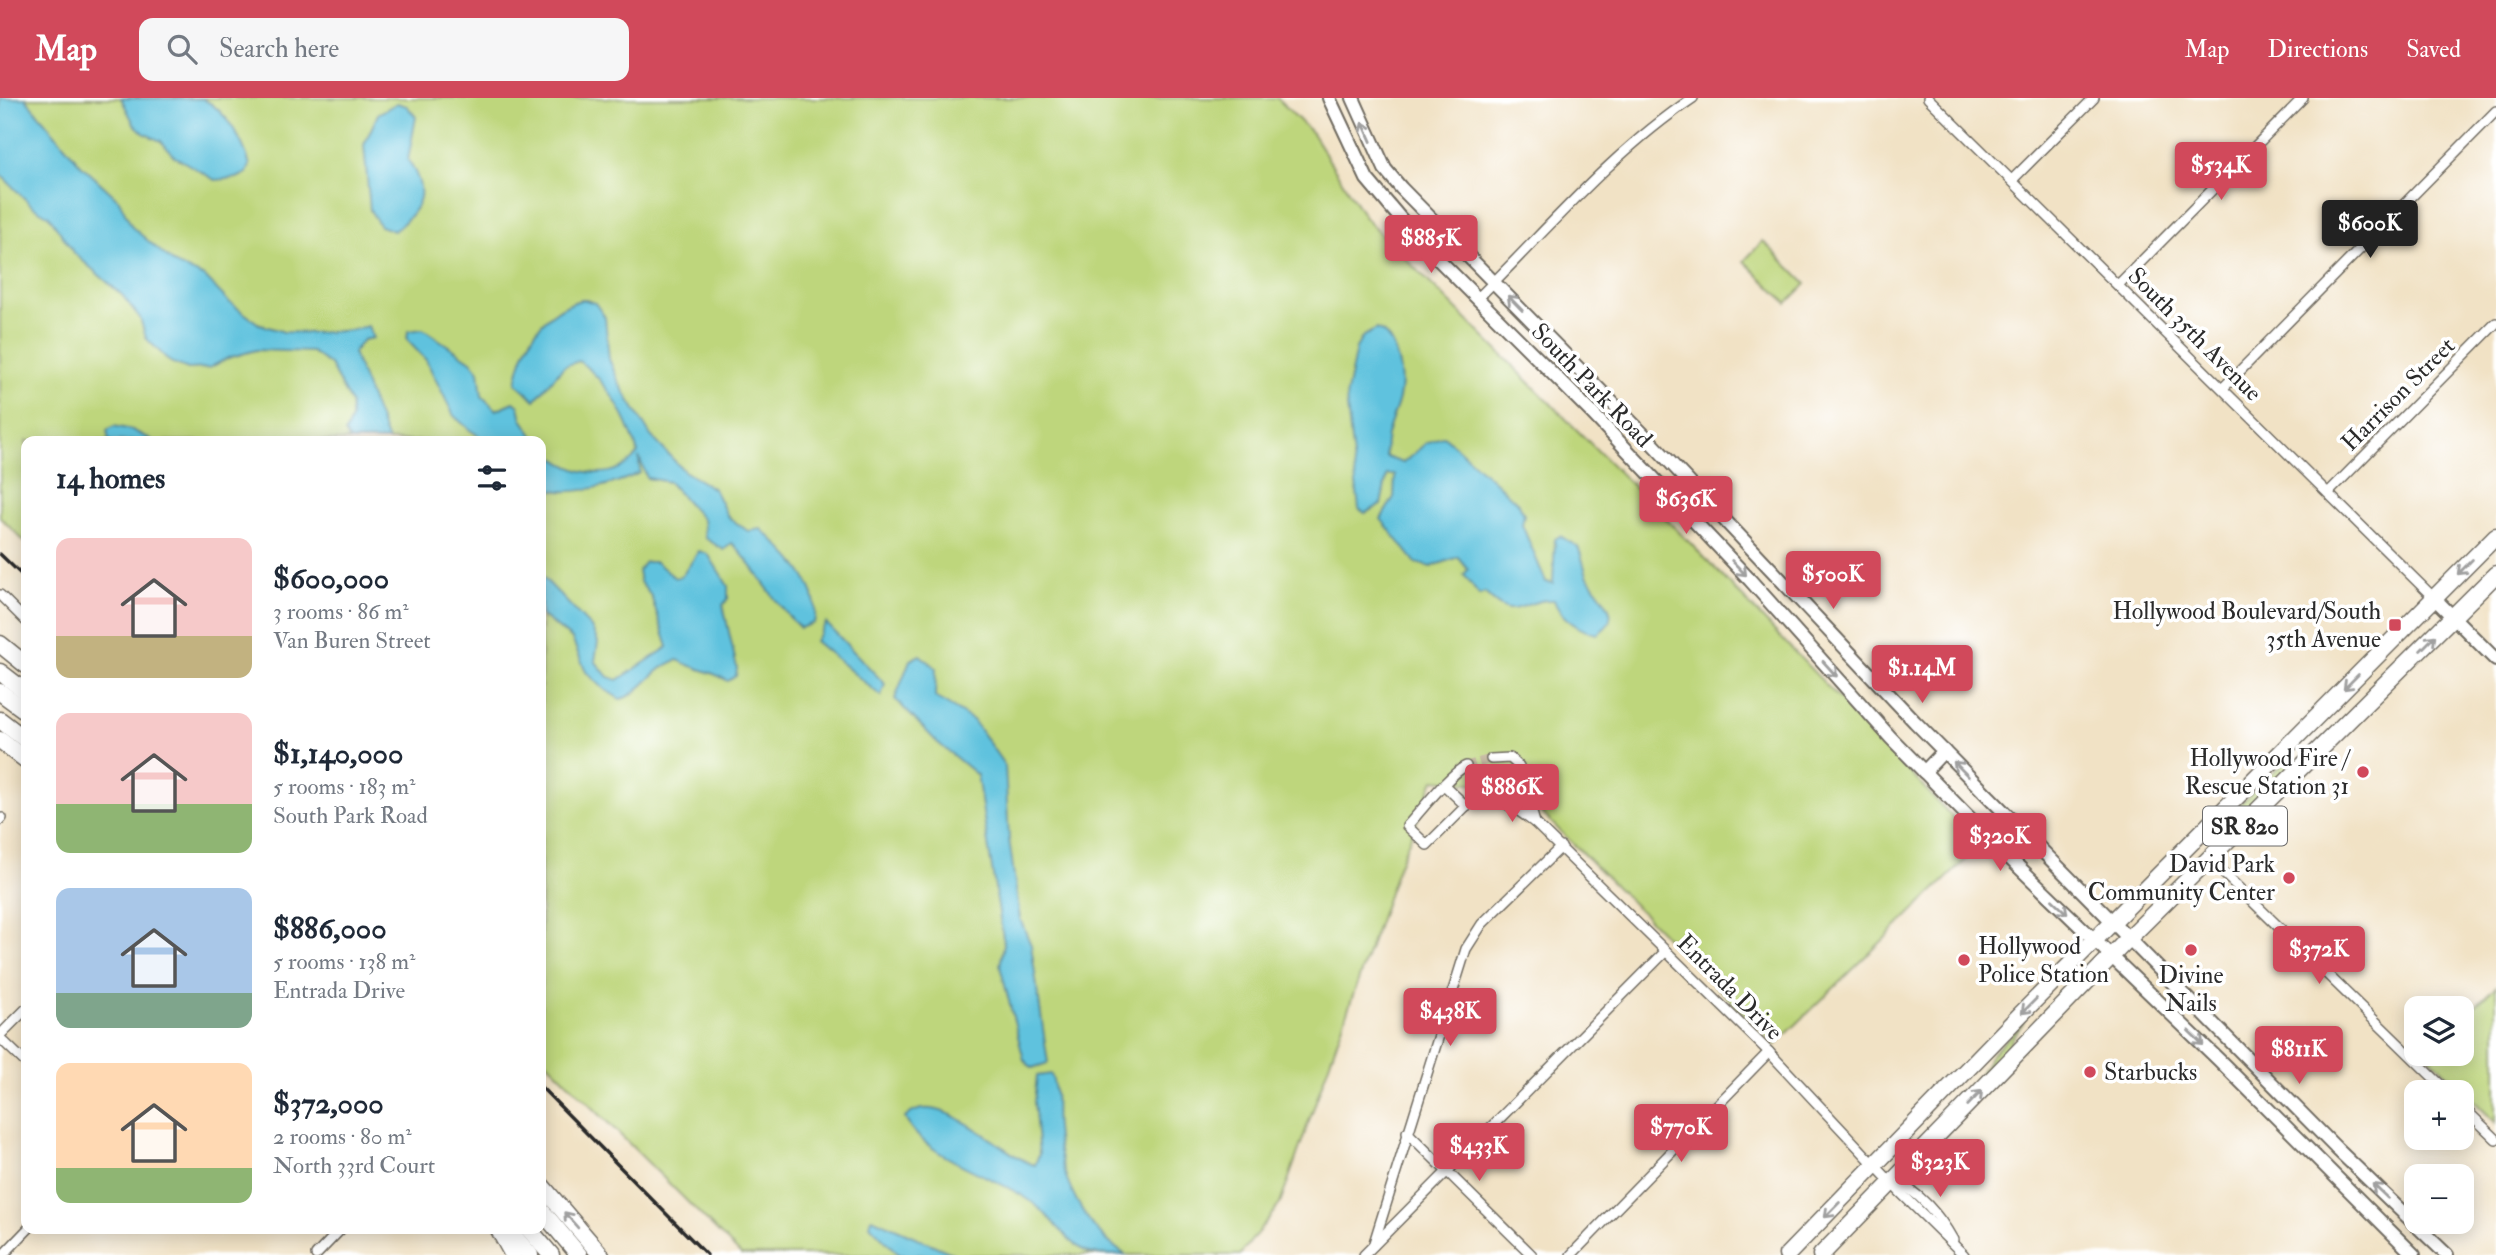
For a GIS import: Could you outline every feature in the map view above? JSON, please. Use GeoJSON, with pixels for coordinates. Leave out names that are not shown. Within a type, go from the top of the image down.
{"type":"FeatureCollection","features":[{"type":"Feature","properties":{"kind":"highway","name":"SR 820"},"geometry":{"type":"LineString","coordinates":[[1787,1255],[2094,940],[2496,536]]}},
{"type":"Feature","properties":{"kind":"highway","name":"SR 820"},"geometry":{"type":"LineString","coordinates":[[1821,1255],[2129,938],[2496,574]]}},
{"type":"Feature","properties":{"kind":"highway"},"geometry":{"type":"LineString","coordinates":[[0,645],[21,662]]}},
{"type":"Feature","properties":{"kind":"highway"},"geometry":{"type":"LineString","coordinates":[[0,672],[21,688]]}},
{"type":"Feature","properties":{"kind":"highway"},"geometry":{"type":"LineString","coordinates":[[0,692],[21,707]]}},
{"type":"Feature","properties":{"kind":"highway"},"geometry":{"type":"LineString","coordinates":[[0,720],[21,736]]}},
{"type":"Feature","properties":{"kind":"highway"},"geometry":{"type":"LineString","coordinates":[[0,740],[21,756]]}},
{"type":"Feature","properties":{"kind":"highway"},"geometry":{"type":"LineString","coordinates":[[546,1191],[601,1255]]}},
{"type":"Feature","properties":{"kind":"highway"},"geometry":{"type":"LineString","coordinates":[[546,1216],[579,1255]]}},
{"type":"Feature","properties":{"kind":"highway"},"geometry":{"type":"LineString","coordinates":[[501,1234],[513,1255]]}},
{"type":"Feature","properties":{"kind":"highway"},"geometry":{"type":"LineString","coordinates":[[512,1234],[530,1255]]}},
{"type":"Feature","properties":{"kind":"highway"},"geometry":{"type":"LineString","coordinates":[[533,1234],[551,1255]]}},
{"type":"Feature","properties":{"kind":"street","name":"South Park Road"},"geometry":{"type":"LineString","coordinates":[[1328,98],[1367,179],[1416,237],[1750,580],[1924,772],[2414,1255]]}},
{"type":"Feature","properties":{"kind":"street","name":"South Park Road"},"geometry":{"type":"LineString","coordinates":[[1353,98],[1385,169],[1652,443],[1944,751],[2337,1149],[2447,1255]]}},
{"type":"Feature","properties":{"kind":"street"},"geometry":{"type":"LineString","coordinates":[[1478,298],[1623,154],[1664,118],[1693,98]]}},
{"type":"Feature","properties":{"kind":"street","name":"South 35th Avenue"},"geometry":{"type":"LineString","coordinates":[[1928,98],[2434,598]]}},
{"type":"Feature","properties":{"kind":"street"},"geometry":{"type":"LineString","coordinates":[[2012,180],[2094,98]]}},
{"type":"Feature","properties":{"kind":"street"},"geometry":{"type":"LineString","coordinates":[[2118,285],[2303,98]]}},
{"type":"Feature","properties":{"kind":"street"},"geometry":{"type":"LineString","coordinates":[[2223,388],[2496,111]]}},
{"type":"Feature","properties":{"kind":"street","name":"Harrison Street"},"geometry":{"type":"LineString","coordinates":[[2328,493],[2496,323]]}},
{"type":"Feature","properties":{"kind":"street"},"geometry":{"type":"LineString","coordinates":[[0,595],[21,616]]}},
{"type":"Feature","properties":{"kind":"street"},"geometry":{"type":"LineString","coordinates":[[2434,598],[2496,660]]}},
{"type":"Feature","properties":{"kind":"street"},"geometry":{"type":"LineString","coordinates":[[1924,772],[1944,751]]}},
{"type":"Feature","properties":{"kind":"street"},"geometry":{"type":"LineString","coordinates":[[1490,759],[1510,758],[1519,766],[1535,823]]}},
{"type":"Feature","properties":{"kind":"street"},"geometry":{"type":"LineString","coordinates":[[1466,766],[1454,771],[1445,786],[1407,826],[1427,845],[1466,806],[1489,799],[1507,802],[1525,785]]}},
{"type":"Feature","properties":{"kind":"street"},"geometry":{"type":"LineString","coordinates":[[1445,786],[1466,806]]}},
{"type":"Feature","properties":{"kind":"street","name":"Entrada Drive"},"geometry":{"type":"LineString","coordinates":[[1507,802],[1561,847],[1769,1052],[1894,1182],[1899,1191],[1961,1252]]}},
{"type":"Feature","properties":{"kind":"street"},"geometry":{"type":"LineString","coordinates":[[1373,1246],[1406,1132],[1466,949],[1482,924],[1561,847]]}},
{"type":"Feature","properties":{"kind":"street"},"geometry":{"type":"LineString","coordinates":[[2210,860],[2436,1080]]}},
{"type":"Feature","properties":{"kind":"street"},"geometry":{"type":"LineString","coordinates":[[1364,1255],[1666,951]]}},
{"type":"Feature","properties":{"kind":"street"},"geometry":{"type":"LineString","coordinates":[[21,1014],[0,1036],[21,1058]]}},
{"type":"Feature","properties":{"kind":"street"},"geometry":{"type":"LineString","coordinates":[[1571,1255],[1769,1052]]}},
{"type":"Feature","properties":{"kind":"street"},"geometry":{"type":"LineString","coordinates":[[2474,1117],[2496,1139]]}},
{"type":"Feature","properties":{"kind":"street"},"geometry":{"type":"LineString","coordinates":[[1406,1132],[1531,1255]]}},
{"type":"Feature","properties":{"kind":"street"},"geometry":{"type":"LineString","coordinates":[[3,1255],[23,1234]]}},
{"type":"Feature","properties":{"kind":"street"},"geometry":{"type":"LineString","coordinates":[[316,1255],[336,1234]]}},
{"type":"Feature","properties":{"kind":"street"},"geometry":{"type":"LineString","coordinates":[[325,1246],[334,1255]]}},
{"type":"Feature","properties":{"kind":"green space"},"geometry":{"type":"Polygon","coordinates":[[[0,98],[1277,98],[1312,133],[1366,219],[1703,556],[1980,846],[1775,1045],[1516,787],[1434,780],[1398,867],[1280,1204],[1240,1255],[741,1255],[546,1061],[546,436],[21,436],[21,538],[0,517],[0,98]]]}},
{"type":"Feature","properties":{"kind":"green space"},"geometry":{"type":"Polygon","coordinates":[[[1763,241],[1806,284],[1787,303],[1744,261],[1763,241]]]}},
{"type":"Feature","properties":{"kind":"green space"},"geometry":{"type":"Polygon","coordinates":[[[2288,760],[2293,764],[2203,852],[2231,812],[2288,760]]]}},
{"type":"Feature","properties":{"kind":"green space"},"geometry":{"type":"Polygon","coordinates":[[[2496,986],[2496,1123],[2474,1101],[2474,1080],[2453,1080],[2439,1066],[2474,1066],[2474,1007],[2496,986]]]}},
{"type":"Feature","properties":{"kind":"green space"},"geometry":{"type":"Polygon","coordinates":[[[2024,1021],[1998,1061],[1970,1090],[1991,1055],[2024,1021]]]}},
{"type":"Feature","properties":{"kind":"water"},"geometry":{"type":"Polygon","coordinates":[[[0,98],[25,98],[81,165],[119,200],[132,227],[175,264],[205,277],[228,301],[259,324],[284,332],[314,333],[368,326],[373,338],[363,340],[353,353],[386,436],[347,436],[345,433],[351,419],[351,404],[330,365],[312,352],[256,350],[228,358],[209,368],[188,369],[170,362],[146,338],[140,318],[122,295],[75,254],[49,216],[32,206],[0,174],[0,98]]]}},
{"type":"Feature","properties":{"kind":"water"},"geometry":{"type":"Polygon","coordinates":[[[121,98],[203,99],[226,118],[238,136],[250,165],[247,173],[237,178],[215,180],[174,156],[161,141],[145,134],[134,124],[121,98]]]}},
{"type":"Feature","properties":{"kind":"water"},"geometry":{"type":"Polygon","coordinates":[[[397,103],[407,106],[416,117],[408,160],[419,181],[420,198],[411,215],[394,231],[380,226],[370,210],[364,145],[378,114],[397,103]]]}},
{"type":"Feature","properties":{"kind":"water"},"geometry":{"type":"Polygon","coordinates":[[[583,299],[595,303],[605,317],[609,359],[620,385],[651,436],[684,471],[714,489],[728,517],[748,531],[761,529],[791,558],[808,582],[813,595],[814,623],[800,628],[732,543],[724,550],[705,538],[703,520],[669,482],[647,478],[639,457],[640,473],[617,482],[577,491],[546,488],[546,450],[562,463],[575,469],[602,473],[627,464],[638,453],[616,402],[590,370],[579,361],[564,366],[535,400],[516,383],[524,354],[537,330],[545,320],[583,299]]]}},
{"type":"Feature","properties":{"kind":"water"},"geometry":{"type":"Polygon","coordinates":[[[423,329],[471,361],[479,371],[482,396],[496,410],[514,402],[519,406],[522,419],[534,436],[479,436],[470,430],[454,416],[426,360],[407,340],[408,331],[423,329]]]}},
{"type":"Feature","properties":{"kind":"water"},"geometry":{"type":"Polygon","coordinates":[[[1377,329],[1390,340],[1400,369],[1399,398],[1386,441],[1386,457],[1403,463],[1426,443],[1444,436],[1519,504],[1524,514],[1522,525],[1546,582],[1553,583],[1555,539],[1560,536],[1578,547],[1589,579],[1604,599],[1610,613],[1606,627],[1597,634],[1571,622],[1560,612],[1554,600],[1543,600],[1512,609],[1504,608],[1485,593],[1479,595],[1464,575],[1468,569],[1458,557],[1431,567],[1416,563],[1381,519],[1394,497],[1395,475],[1387,475],[1381,505],[1365,513],[1359,509],[1346,398],[1356,348],[1363,336],[1377,329]]]}},
{"type":"Feature","properties":{"kind":"water"},"geometry":{"type":"Polygon","coordinates":[[[114,426],[144,436],[108,436],[107,430],[114,426]]]}},
{"type":"Feature","properties":{"kind":"water"},"geometry":{"type":"Polygon","coordinates":[[[699,551],[708,554],[728,586],[728,599],[723,605],[737,668],[736,676],[728,681],[678,660],[661,668],[634,692],[620,699],[604,689],[586,672],[572,639],[546,619],[546,580],[591,627],[598,642],[595,661],[608,677],[618,680],[668,647],[651,596],[640,582],[638,571],[645,562],[656,562],[675,578],[682,576],[699,551]]]}},
{"type":"Feature","properties":{"kind":"water"},"geometry":{"type":"Polygon","coordinates":[[[826,623],[885,684],[881,696],[815,641],[826,623]]]}},
{"type":"Feature","properties":{"kind":"water"},"geometry":{"type":"Polygon","coordinates":[[[920,655],[936,668],[935,697],[973,720],[1005,766],[1009,839],[1020,919],[1031,945],[1048,1063],[1032,1068],[1024,1060],[1000,966],[1004,944],[977,775],[937,742],[895,699],[910,660],[920,655]]]}},
{"type":"Feature","properties":{"kind":"water"},"geometry":{"type":"Polygon","coordinates":[[[1051,1074],[1058,1145],[1068,1182],[1086,1216],[1097,1230],[1126,1255],[1093,1254],[1081,1249],[1033,1203],[1019,1193],[945,1156],[915,1133],[905,1118],[919,1110],[935,1110],[953,1116],[1022,1160],[1035,1165],[1039,1154],[1034,1102],[1037,1076],[1051,1074]]]}},
{"type":"Feature","properties":{"kind":"water"},"geometry":{"type":"Polygon","coordinates":[[[872,1218],[956,1255],[899,1255],[870,1225],[872,1218]]]}},
{"type":"Feature","properties":{"kind":"tunnel"},"geometry":{"type":"LineString","coordinates":[[1466,766],[1491,759]]}},
{"type":"Feature","properties":{"kind":"railway"},"geometry":{"type":"LineString","coordinates":[[0,554],[21,574]]}},
{"type":"Feature","properties":{"kind":"railway"},"geometry":{"type":"LineString","coordinates":[[546,1092],[707,1255]]}},
{"type":"Feature","properties":{"kind":"place","name":"Hollywood Boulevard/South 35th Avenue"},"geometry":{"type":"Point","coordinates":[2395,625]}},
{"type":"Feature","properties":{"kind":"place","name":"Hollywood Fire / Rescue Station 31"},"geometry":{"type":"Point","coordinates":[2363,772]}},
{"type":"Feature","properties":{"kind":"place","name":"David Park Community Center"},"geometry":{"type":"Point","coordinates":[2289,878]}},
{"type":"Feature","properties":{"kind":"place","name":"Divine Nails"},"geometry":{"type":"Point","coordinates":[2191,950]}},
{"type":"Feature","properties":{"kind":"place","name":"Hollywood Police Station"},"geometry":{"type":"Point","coordinates":[1964,960]}},
{"type":"Feature","properties":{"kind":"place","name":"Starbucks"},"geometry":{"type":"Point","coordinates":[2090,1072]}}]}
